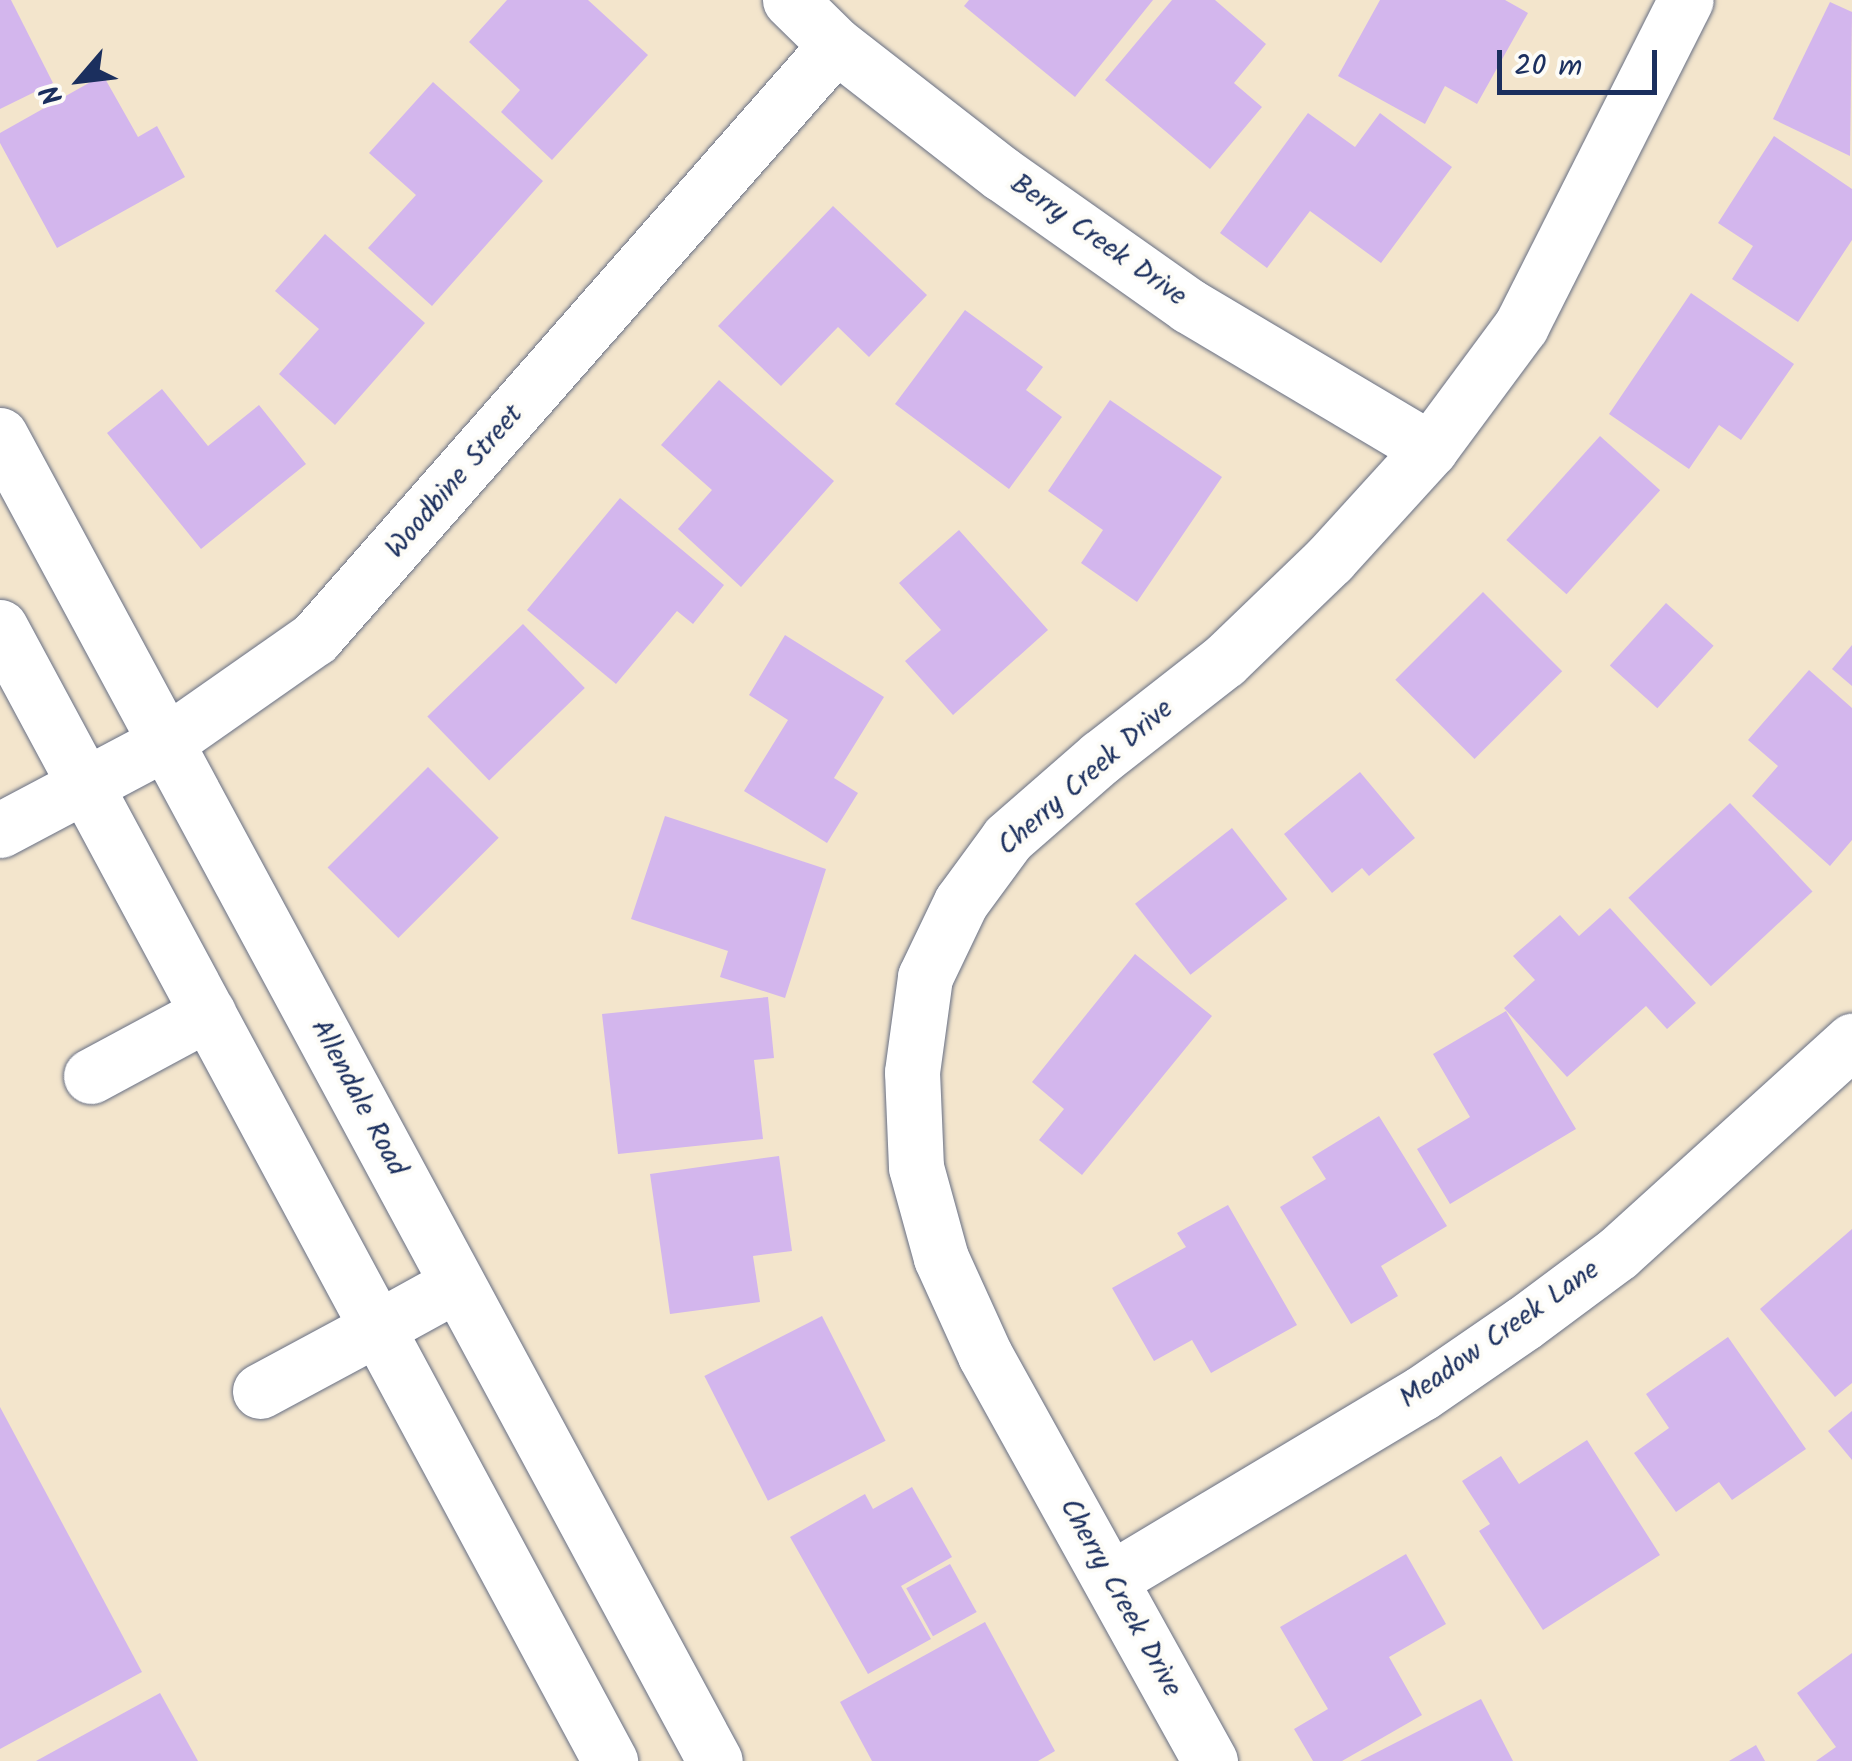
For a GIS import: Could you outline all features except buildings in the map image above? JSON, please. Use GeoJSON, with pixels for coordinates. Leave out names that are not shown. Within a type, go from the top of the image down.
{"type":"FeatureCollection","features":[{"type":"Feature","properties":{"kind":"street","name":"Berry Creek Drive"},"geometry":{"type":"LineString","coordinates":[[790,0],[836,45],[1002,174],[1189,306],[1430,449]]}},
{"type":"Feature","properties":{"kind":"street","name":"Cherry Creek Drive"},"geometry":{"type":"LineString","coordinates":[[1210,1761],[985,1355],[940,1258],[916,1166],[912,1072],[925,977],[961,902],[1008,838],[1101,757],[1224,661],[1330,559],[1430,449],[1520,326],[1686,0]]}},
{"type":"Feature","properties":{"kind":"street","name":"Woodbine Street"},"geometry":{"type":"LineString","coordinates":[[0,830],[168,741],[315,638],[836,45]]}},
{"type":"Feature","properties":{"kind":"street","name":"Allendale Road"},"geometry":{"type":"LineString","coordinates":[[0,435],[715,1761]]}},
{"type":"Feature","properties":{"kind":"street"},"geometry":{"type":"LineString","coordinates":[[0,627],[610,1761]]}},
{"type":"Feature","properties":{"kind":"street"},"geometry":{"type":"LineString","coordinates":[[91,1076],[208,1013]]}},
{"type":"Feature","properties":{"kind":"street","name":"Meadow Creek Lane"},"geometry":{"type":"LineString","coordinates":[[1110,1579],[1422,1393],[1524,1323],[1618,1253],[1852,1041]]}},
{"type":"Feature","properties":{"kind":"street"},"geometry":{"type":"LineString","coordinates":[[260,1391],[457,1284]]}}]}
